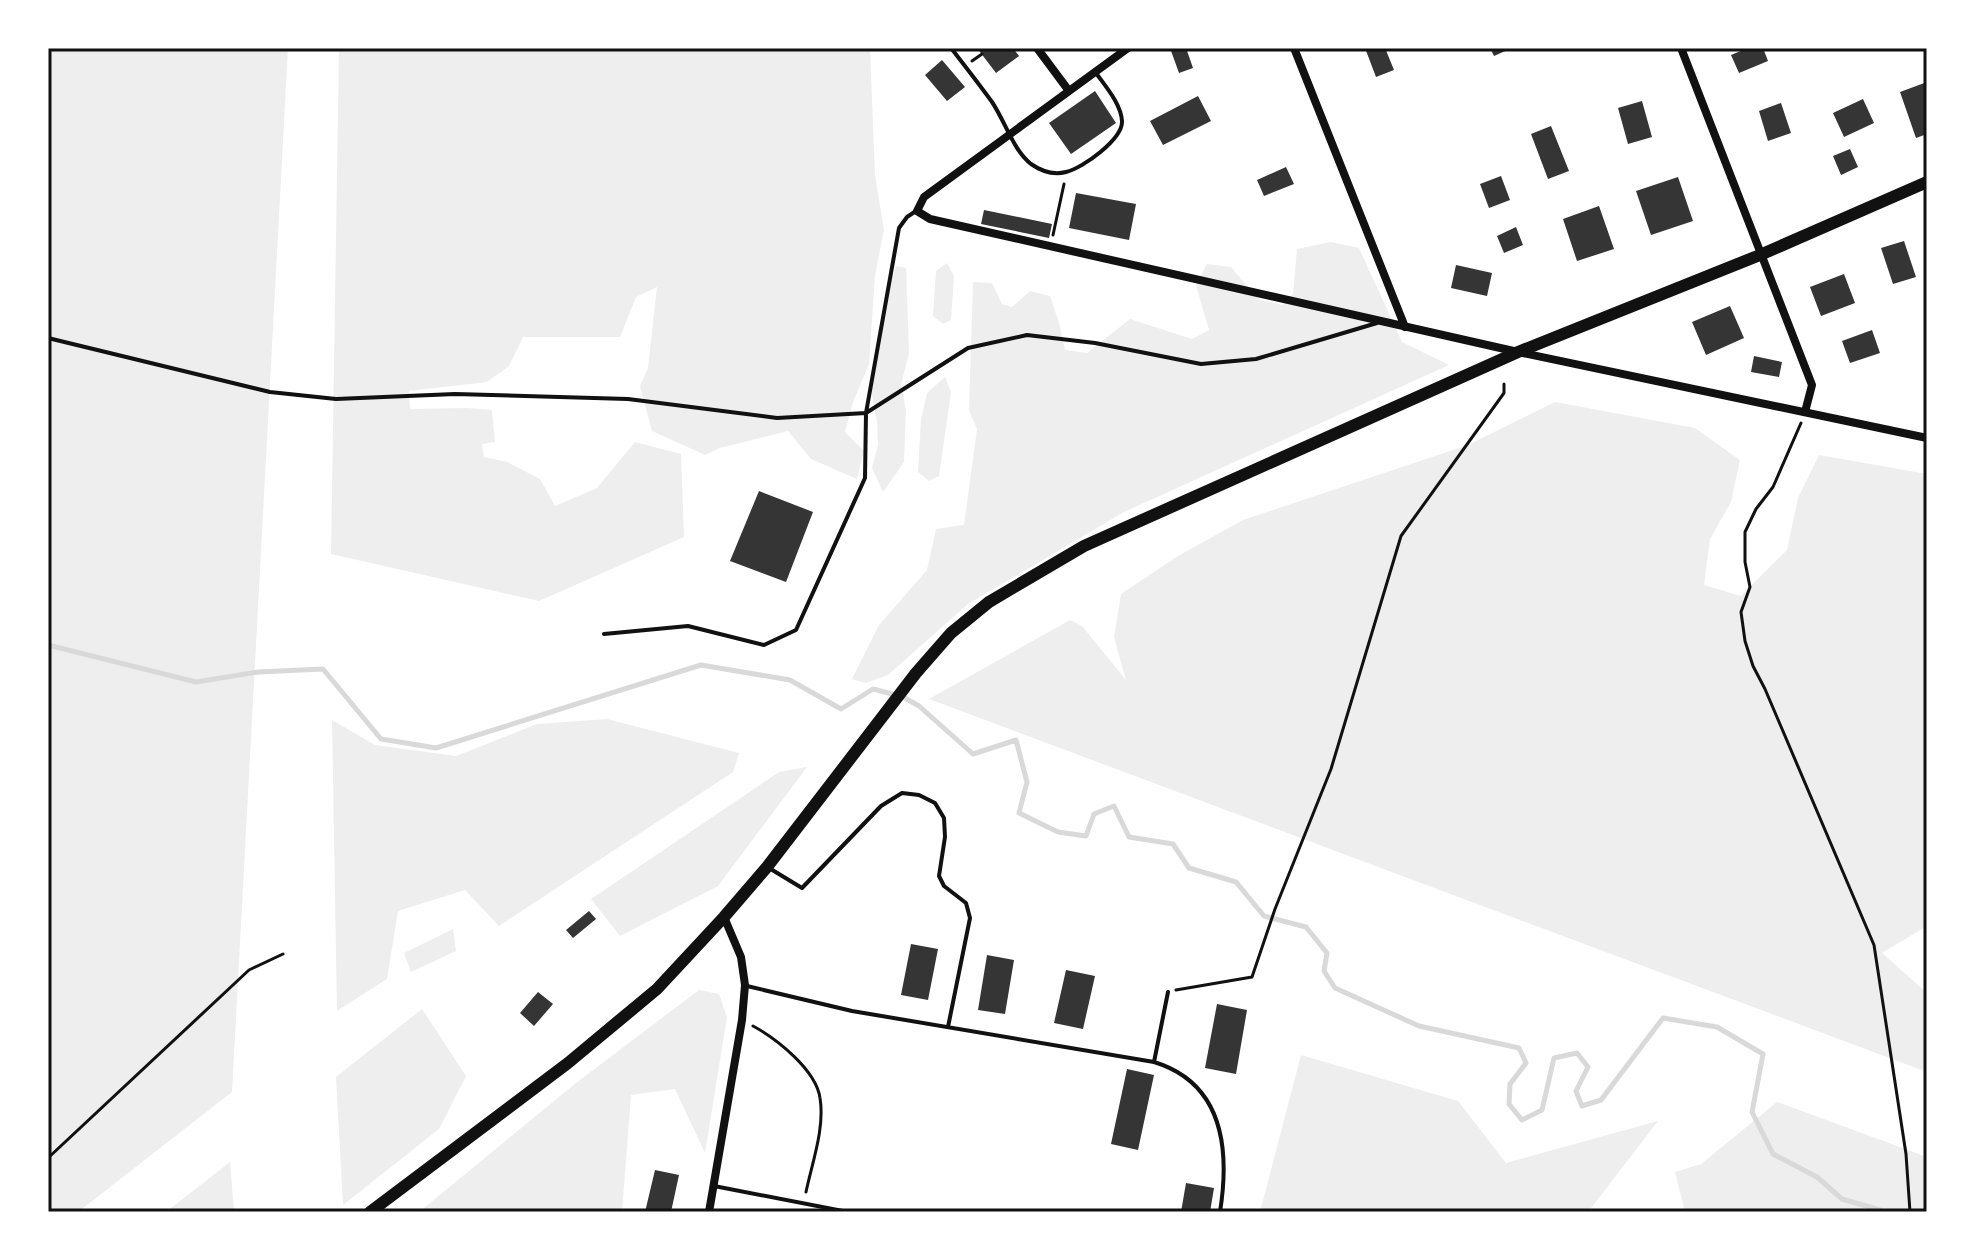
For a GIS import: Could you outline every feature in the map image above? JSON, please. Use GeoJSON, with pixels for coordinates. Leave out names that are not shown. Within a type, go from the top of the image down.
{"type":"FeatureCollection","features":[{"type":"Feature","properties":{"kind":"main road"},"geometry":{"type":"LineString","coordinates":[[370,1212],[657,989],[767,867],[916,673],[951,633],[989,602],[1084,546],[1518,352],[1760,255],[1927,182]]}},
{"type":"Feature","properties":{"kind":"street"},"geometry":{"type":"LineString","coordinates":[[1037,48],[1069,91]]}},
{"type":"Feature","properties":{"kind":"street"},"geometry":{"type":"LineString","coordinates":[[1128,48],[924,197],[917,211],[930,219],[1405,327],[1927,438]]}},
{"type":"Feature","properties":{"kind":"street"},"geometry":{"type":"LineString","coordinates":[[1294,48],[1405,327]]}},
{"type":"Feature","properties":{"kind":"street"},"geometry":{"type":"LineString","coordinates":[[1681,48],[1812,385],[1805,412]]}},
{"type":"Feature","properties":{"kind":"street"},"geometry":{"type":"LineString","coordinates":[[709,1212],[742,1020],[745,985],[741,957],[724,917]]}},
{"type":"Feature","properties":{"kind":"lane"},"geometry":{"type":"LineString","coordinates":[[951,48],[993,104],[1029,162],[1041,170],[1055,173],[1066,172],[1115,141],[1121,131],[1118,105],[1095,72]]}},
{"type":"Feature","properties":{"kind":"lane"},"geometry":{"type":"LineString","coordinates":[[604,634],[688,626],[764,645],[796,630],[865,478],[866,413],[899,228],[907,217],[917,211]]}},
{"type":"Feature","properties":{"kind":"lane"},"geometry":{"type":"LineString","coordinates":[[48,338],[270,392],[336,399],[486,395],[628,399],[777,418],[866,413],[968,348],[1027,335],[1095,343],[1201,364],[1256,359],[1381,321]]}},
{"type":"Feature","properties":{"kind":"lane"},"geometry":{"type":"LineString","coordinates":[[767,867],[802,888],[881,806],[902,793],[919,795],[935,803],[944,818],[945,837],[939,876],[944,886],[966,903],[970,918],[948,1027]]}},
{"type":"Feature","properties":{"kind":"lane"},"geometry":{"type":"LineString","coordinates":[[745,985],[852,1011],[1154,1062],[1173,1068],[1196,1084],[1212,1107],[1223,1145],[1220,1212]]}},
{"type":"Feature","properties":{"kind":"lane"},"geometry":{"type":"LineString","coordinates":[[1154,1062],[1168,992]]}},
{"type":"Feature","properties":{"kind":"lane"},"geometry":{"type":"LineString","coordinates":[[714,1186],[848,1212]]}},
{"type":"Feature","properties":{"kind":"path"},"geometry":{"type":"LineString","coordinates":[[1051,247],[1066,172]]}},
{"type":"Feature","properties":{"kind":"path"},"geometry":{"type":"LineString","coordinates":[[1168,992],[1252,977],[1275,909],[1331,769],[1401,536],[1504,393],[1504,384]]}},
{"type":"Feature","properties":{"kind":"path"},"geometry":{"type":"LineString","coordinates":[[1805,412],[1773,487],[1756,509],[1745,532],[1745,562],[1750,587],[1741,612],[1753,666],[1874,945],[1906,1154],[1910,1212]]}},
{"type":"Feature","properties":{"kind":"path"},"geometry":{"type":"LineString","coordinates":[[48,1158],[249,970],[283,954]]}},
{"type":"Feature","properties":{"kind":"path"},"geometry":{"type":"LineString","coordinates":[[742,1020],[769,1034],[804,1066],[820,1095],[821,1117],[804,1203]]}},
{"type":"Feature","properties":{"kind":"shaded area"},"geometry":{"type":"Polygon","coordinates":[[[48,48],[288,48],[232,1092],[78,1212],[48,1212],[48,48]]]}},
{"type":"Feature","properties":{"kind":"shaded area"},"geometry":{"type":"Polygon","coordinates":[[[339,48],[870,48],[875,175],[884,230],[875,275],[869,364],[853,402],[845,432],[864,451],[857,479],[811,459],[788,431],[720,448],[705,455],[652,431],[640,386],[648,368],[657,287],[636,297],[620,337],[523,337],[509,366],[487,382],[409,391],[410,409],[492,410],[495,442],[482,444],[484,457],[507,462],[540,479],[555,506],[597,488],[635,442],[681,454],[684,537],[539,601],[331,554],[339,48]]]}},
{"type":"Feature","properties":{"kind":"shaded area"},"geometry":{"type":"Polygon","coordinates":[[[1331,242],[1359,248],[1402,342],[1449,365],[1124,512],[968,604],[888,675],[866,683],[852,679],[879,625],[927,570],[936,529],[964,525],[977,429],[969,410],[973,282],[992,283],[1002,304],[1012,307],[1030,291],[1050,296],[1065,350],[1087,353],[1130,319],[1192,339],[1209,330],[1196,285],[1207,264],[1231,267],[1258,299],[1282,305],[1293,294],[1297,249],[1331,242]]]}},
{"type":"Feature","properties":{"kind":"shaded area"},"geometry":{"type":"Polygon","coordinates":[[[947,263],[954,276],[951,320],[943,324],[933,316],[936,271],[947,263]]]}},
{"type":"Feature","properties":{"kind":"shaded area"},"geometry":{"type":"Polygon","coordinates":[[[896,266],[906,268],[909,353],[901,385],[906,410],[904,462],[883,492],[872,468],[878,445],[871,390],[878,330],[896,266]]]}},
{"type":"Feature","properties":{"kind":"shaded area"},"geometry":{"type":"Polygon","coordinates":[[[945,377],[951,392],[939,476],[929,481],[918,472],[921,420],[927,393],[945,377]]]}},
{"type":"Feature","properties":{"kind":"shaded area"},"geometry":{"type":"Polygon","coordinates":[[[1555,402],[1695,428],[1740,460],[1731,502],[1710,539],[1704,585],[1741,596],[1787,550],[1798,498],[1819,455],[1927,474],[1927,926],[1882,953],[1927,993],[1927,1072],[929,699],[1070,620],[1082,626],[1126,680],[1114,637],[1121,594],[1178,556],[1243,520],[1468,445],[1555,402]]]}},
{"type":"Feature","properties":{"kind":"shaded area"},"geometry":{"type":"Polygon","coordinates":[[[607,719],[739,753],[733,772],[499,926],[465,890],[398,911],[387,979],[337,1011],[332,720],[375,745],[456,756],[537,724],[607,719]]]}},
{"type":"Feature","properties":{"kind":"shaded area"},"geometry":{"type":"Polygon","coordinates":[[[807,767],[718,886],[620,936],[591,899],[779,772],[807,767]]]}},
{"type":"Feature","properties":{"kind":"shaded area"},"geometry":{"type":"Polygon","coordinates":[[[453,929],[456,951],[411,972],[404,953],[453,929]]]}},
{"type":"Feature","properties":{"kind":"shaded area"},"geometry":{"type":"Polygon","coordinates":[[[699,990],[719,994],[727,1017],[705,1153],[675,1089],[631,1095],[622,1212],[419,1212],[576,1083],[699,990]]]}},
{"type":"Feature","properties":{"kind":"shaded area"},"geometry":{"type":"Polygon","coordinates":[[[422,1009],[466,1076],[439,1129],[343,1205],[336,1077],[422,1009]]]}},
{"type":"Feature","properties":{"kind":"shaded area"},"geometry":{"type":"Polygon","coordinates":[[[1301,1055],[1458,1101],[1506,1163],[1658,1121],[1588,1212],[1260,1212],[1301,1055]]]}},
{"type":"Feature","properties":{"kind":"shaded area"},"geometry":{"type":"Polygon","coordinates":[[[1777,1102],[1927,1157],[1927,1206],[1916,1212],[1685,1212],[1675,1172],[1701,1164],[1777,1102]]]}},
{"type":"Feature","properties":{"kind":"shaded area"},"geometry":{"type":"Polygon","coordinates":[[[230,1162],[234,1212],[166,1212],[230,1162]]]}},
{"type":"Feature","properties":{"kind":"building"},"geometry":{"type":"Polygon","coordinates":[[[977,48],[1013,48],[1019,56],[996,73],[977,48]]]}},
{"type":"Feature","properties":{"kind":"building"},"geometry":{"type":"Polygon","coordinates":[[[1170,48],[1186,48],[1193,68],[1179,73],[1170,48]]]}},
{"type":"Feature","properties":{"kind":"building"},"geometry":{"type":"Polygon","coordinates":[[[1365,48],[1385,48],[1394,70],[1376,77],[1365,48]]]}},
{"type":"Feature","properties":{"kind":"building"},"geometry":{"type":"Polygon","coordinates":[[[1490,48],[1512,48],[1494,56],[1490,48]]]}},
{"type":"Feature","properties":{"kind":"building"},"geometry":{"type":"Polygon","coordinates":[[[1748,48],[1763,48],[1768,61],[1739,73],[1731,55],[1748,48]]]}},
{"type":"Feature","properties":{"kind":"building"},"geometry":{"type":"Polygon","coordinates":[[[942,60],[965,87],[947,101],[925,75],[942,60]]]}},
{"type":"Feature","properties":{"kind":"building"},"geometry":{"type":"Polygon","coordinates":[[[1927,82],[1927,134],[1916,138],[1900,92],[1927,82]]]}},
{"type":"Feature","properties":{"kind":"building"},"geometry":{"type":"Polygon","coordinates":[[[1095,91],[1116,123],[1071,154],[1049,123],[1095,91]]]}},
{"type":"Feature","properties":{"kind":"building"},"geometry":{"type":"Polygon","coordinates":[[[1198,96],[1211,121],[1163,145],[1150,121],[1198,96]]]}},
{"type":"Feature","properties":{"kind":"building"},"geometry":{"type":"Polygon","coordinates":[[[1863,99],[1874,123],[1844,137],[1833,113],[1863,99]]]}},
{"type":"Feature","properties":{"kind":"building"},"geometry":{"type":"Polygon","coordinates":[[[1642,101],[1652,137],[1628,144],[1618,108],[1642,101]]]}},
{"type":"Feature","properties":{"kind":"building"},"geometry":{"type":"Polygon","coordinates":[[[1781,103],[1791,133],[1768,141],[1759,111],[1781,103]]]}},
{"type":"Feature","properties":{"kind":"building"},"geometry":{"type":"Polygon","coordinates":[[[1551,126],[1569,171],[1548,179],[1531,134],[1551,126]]]}},
{"type":"Feature","properties":{"kind":"building"},"geometry":{"type":"Polygon","coordinates":[[[1850,149],[1858,167],[1841,175],[1833,156],[1850,149]]]}},
{"type":"Feature","properties":{"kind":"building"},"geometry":{"type":"Polygon","coordinates":[[[1286,167],[1294,184],[1264,196],[1257,180],[1286,167]]]}},
{"type":"Feature","properties":{"kind":"building"},"geometry":{"type":"Polygon","coordinates":[[[1501,176],[1510,200],[1489,208],[1480,184],[1501,176]]]}},
{"type":"Feature","properties":{"kind":"building"},"geometry":{"type":"Polygon","coordinates":[[[1678,177],[1693,221],[1651,235],[1636,191],[1678,177]]]}},
{"type":"Feature","properties":{"kind":"building"},"geometry":{"type":"Polygon","coordinates":[[[1076,193],[1136,204],[1129,240],[1069,228],[1076,193]]]}},
{"type":"Feature","properties":{"kind":"building"},"geometry":{"type":"Polygon","coordinates":[[[1599,206],[1614,249],[1577,261],[1563,219],[1599,206]]]}},
{"type":"Feature","properties":{"kind":"building"},"geometry":{"type":"Polygon","coordinates":[[[984,210],[1052,224],[1049,238],[981,224],[984,210]]]}},
{"type":"Feature","properties":{"kind":"building"},"geometry":{"type":"Polygon","coordinates":[[[1516,227],[1523,245],[1504,253],[1497,236],[1516,227]]]}},
{"type":"Feature","properties":{"kind":"building"},"geometry":{"type":"Polygon","coordinates":[[[1904,241],[1916,277],[1893,284],[1881,248],[1904,241]]]}},
{"type":"Feature","properties":{"kind":"building"},"geometry":{"type":"Polygon","coordinates":[[[1456,265],[1492,273],[1487,296],[1451,288],[1456,265]]]}},
{"type":"Feature","properties":{"kind":"building"},"geometry":{"type":"Polygon","coordinates":[[[1844,274],[1855,303],[1821,316],[1810,287],[1844,274]]]}},
{"type":"Feature","properties":{"kind":"building"},"geometry":{"type":"Polygon","coordinates":[[[1730,306],[1744,338],[1706,355],[1692,322],[1730,306]]]}},
{"type":"Feature","properties":{"kind":"building"},"geometry":{"type":"Polygon","coordinates":[[[1872,330],[1880,353],[1850,363],[1842,341],[1872,330]]]}},
{"type":"Feature","properties":{"kind":"building"},"geometry":{"type":"Polygon","coordinates":[[[1754,356],[1782,362],[1779,377],[1751,372],[1754,356]]]}},
{"type":"Feature","properties":{"kind":"building"},"geometry":{"type":"Polygon","coordinates":[[[759,491],[813,512],[786,582],[730,561],[759,491]]]}},
{"type":"Feature","properties":{"kind":"building"},"geometry":{"type":"Polygon","coordinates":[[[589,911],[596,919],[573,938],[566,930],[589,911]]]}},
{"type":"Feature","properties":{"kind":"building"},"geometry":{"type":"Polygon","coordinates":[[[911,944],[938,949],[928,1000],[901,995],[911,944]]]}},
{"type":"Feature","properties":{"kind":"building"},"geometry":{"type":"Polygon","coordinates":[[[987,955],[1014,960],[1005,1014],[978,1010],[987,955]]]}},
{"type":"Feature","properties":{"kind":"building"},"geometry":{"type":"Polygon","coordinates":[[[1066,970],[1095,976],[1083,1029],[1054,1023],[1066,970]]]}},
{"type":"Feature","properties":{"kind":"building"},"geometry":{"type":"Polygon","coordinates":[[[538,992],[553,1004],[534,1026],[520,1013],[538,992]]]}},
{"type":"Feature","properties":{"kind":"building"},"geometry":{"type":"Polygon","coordinates":[[[1217,1004],[1247,1010],[1236,1074],[1205,1068],[1217,1004]]]}},
{"type":"Feature","properties":{"kind":"building"},"geometry":{"type":"Polygon","coordinates":[[[1127,1069],[1154,1075],[1138,1150],[1111,1144],[1127,1069]]]}},
{"type":"Feature","properties":{"kind":"building"},"geometry":{"type":"Polygon","coordinates":[[[655,1170],[679,1175],[671,1212],[645,1212],[655,1170]]]}},
{"type":"Feature","properties":{"kind":"building"},"geometry":{"type":"Polygon","coordinates":[[[1186,1183],[1214,1188],[1210,1212],[1181,1212],[1186,1183]]]}},
{"type":"Feature","properties":{"kind":"waterway"},"geometry":{"type":"LineString","coordinates":[[48,645],[196,682],[258,672],[323,669],[381,739],[436,748],[701,665],[790,680],[841,709],[873,689],[903,697],[919,706],[973,754],[1016,740],[1027,782],[1019,813],[1058,832],[1086,836],[1094,814],[1114,806],[1129,837],[1173,844],[1189,868],[1236,882],[1264,916],[1306,927],[1327,953],[1324,971],[1335,988],[1419,1026],[1519,1048],[1526,1063],[1510,1084],[1509,1104],[1522,1120],[1542,1110],[1554,1058],[1577,1053],[1588,1067],[1576,1091],[1582,1106],[1601,1100],[1663,1018],[1717,1027],[1763,1054],[1752,1112],[1773,1154],[1817,1177],[1842,1199],[1879,1212]]}}]}
